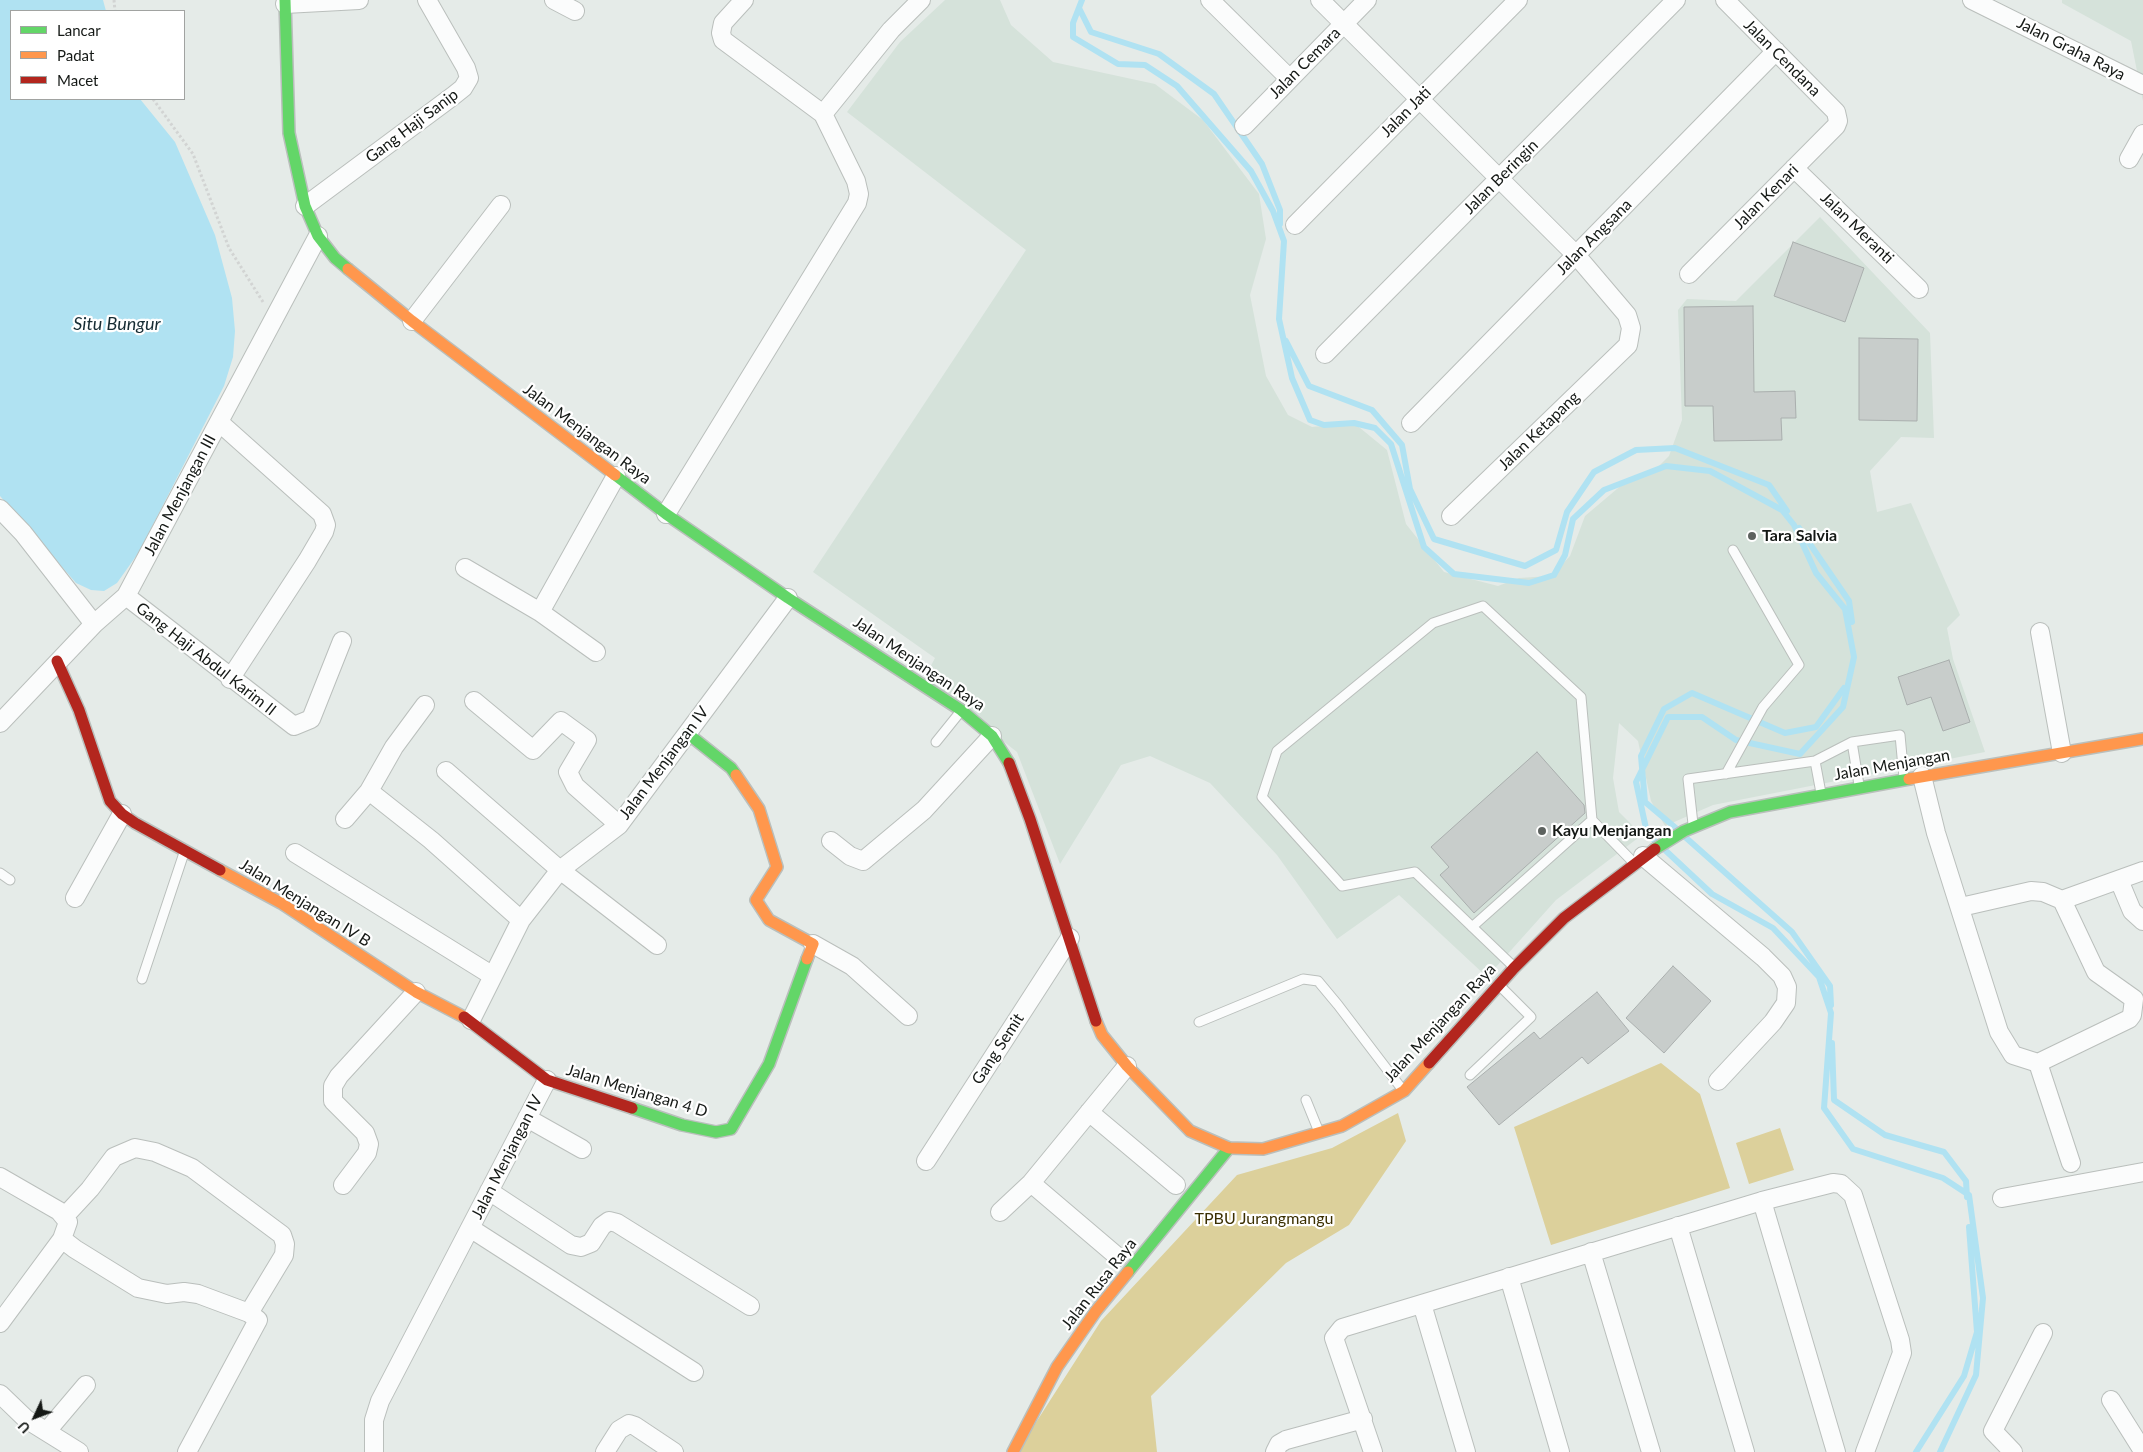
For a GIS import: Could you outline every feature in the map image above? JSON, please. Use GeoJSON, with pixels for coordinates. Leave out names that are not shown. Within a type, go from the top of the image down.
{"type":"FeatureCollection","features":[{"type":"Feature","properties":{"kind":"main road","name":"Jalan Menjangan Raya"},"geometry":{"type":"LineString","coordinates":[[285,2],[289,133],[305,206],[318,236],[335,258],[412,321],[666,514],[788,598],[961,710],[992,736],[1006,758],[1030,819],[1099,1028],[1127,1066],[1190,1130],[1204,1139],[1229,1148],[1263,1149],[1342,1126],[1404,1090],[1514,968],[1564,918],[1644,856]]}},
{"type":"Feature","properties":{"kind":"main road"},"geometry":{"type":"LineString","coordinates":[[57,662],[79,710],[110,801],[122,814]]}},
{"type":"Feature","properties":{"kind":"main road"},"geometry":{"type":"LineString","coordinates":[[687,733],[731,768],[759,809],[777,867],[756,900],[769,920],[812,944]]}},
{"type":"Feature","properties":{"kind":"main road","name":"Jalan Menjangan"},"geometry":{"type":"LineString","coordinates":[[1644,856],[1689,829],[1730,812],[1859,787],[2143,739]]}},
{"type":"Feature","properties":{"kind":"main road","name":"Jalan Menjangan IV B"},"geometry":{"type":"LineString","coordinates":[[122,814],[281,903],[416,992],[471,1020]]}},
{"type":"Feature","properties":{"kind":"main road","name":"Jalan Menjangan 4 D"},"geometry":{"type":"LineString","coordinates":[[547,1080],[682,1125],[716,1132],[731,1129],[769,1064],[812,944]]}},
{"type":"Feature","properties":{"kind":"main road","name":"Jalan Menjangan IV"},"geometry":{"type":"LineString","coordinates":[[471,1020],[547,1080]]}},
{"type":"Feature","properties":{"kind":"main road","name":"Jalan Rusa Raya"},"geometry":{"type":"LineString","coordinates":[[1013,1452],[1057,1366],[1096,1312],[1229,1148]]}},
{"type":"Feature","properties":{"kind":"street"},"geometry":{"type":"LineString","coordinates":[[285,2],[359,0]]}},
{"type":"Feature","properties":{"kind":"street","name":"Gang Haji Sanip"},"geometry":{"type":"LineString","coordinates":[[305,206],[453,96],[463,88],[469,78],[466,68],[427,0]]}},
{"type":"Feature","properties":{"kind":"street"},"geometry":{"type":"LineString","coordinates":[[554,0],[575,11]]}},
{"type":"Feature","properties":{"kind":"street"},"geometry":{"type":"LineString","coordinates":[[666,514],[857,203],[859,194],[856,181],[823,114],[723,40],[721,33],[724,24],[744,0]]}},
{"type":"Feature","properties":{"kind":"street"},"geometry":{"type":"LineString","coordinates":[[823,114],[891,30],[921,0]]}},
{"type":"Feature","properties":{"kind":"street"},"geometry":{"type":"LineString","coordinates":[[1210,0],[1290,79]]}},
{"type":"Feature","properties":{"kind":"street"},"geometry":{"type":"LineString","coordinates":[[1320,0],[1576,255]]}},
{"type":"Feature","properties":{"kind":"street","name":"Jalan Cemara"},"geometry":{"type":"LineString","coordinates":[[1244,126],[1367,0]]}},
{"type":"Feature","properties":{"kind":"street","name":"Jalan Jati"},"geometry":{"type":"LineString","coordinates":[[1294,225],[1518,0]]}},
{"type":"Feature","properties":{"kind":"street","name":"Jalan Beringin"},"geometry":{"type":"LineString","coordinates":[[1325,354],[1676,0]]}},
{"type":"Feature","properties":{"kind":"street","name":"Jalan Cendana"},"geometry":{"type":"LineString","coordinates":[[1725,0],[1838,116]]}},
{"type":"Feature","properties":{"kind":"street","name":"Jalan Graha Raya"},"geometry":{"type":"LineString","coordinates":[[1972,0],[2143,85]]}},
{"type":"Feature","properties":{"kind":"street","name":"Jalan Angsana"},"geometry":{"type":"LineString","coordinates":[[1411,423],[1776,51]]}},
{"type":"Feature","properties":{"kind":"street","name":"Jalan Kenari"},"geometry":{"type":"LineString","coordinates":[[1689,274],[1836,126],[1838,116]]}},
{"type":"Feature","properties":{"kind":"street"},"geometry":{"type":"LineString","coordinates":[[2129,160],[2143,134]]}},
{"type":"Feature","properties":{"kind":"street","name":"Jalan Meranti"},"geometry":{"type":"LineString","coordinates":[[1794,168],[1919,289]]}},
{"type":"Feature","properties":{"kind":"street"},"geometry":{"type":"LineString","coordinates":[[412,321],[501,205]]}},
{"type":"Feature","properties":{"kind":"street","name":"Jalan Menjangan III"},"geometry":{"type":"LineString","coordinates":[[1,721],[94,624],[126,596],[220,422],[273,317],[318,236]]}},
{"type":"Feature","properties":{"kind":"street","name":"Jalan Ketapang"},"geometry":{"type":"LineString","coordinates":[[1451,516],[1628,345],[1631,328],[1627,315],[1576,255]]}},
{"type":"Feature","properties":{"kind":"street"},"geometry":{"type":"LineString","coordinates":[[220,422],[322,514],[326,525],[324,532],[230,679]]}},
{"type":"Feature","properties":{"kind":"street"},"geometry":{"type":"LineString","coordinates":[[540,612],[616,476]]}},
{"type":"Feature","properties":{"kind":"street"},"geometry":{"type":"LineString","coordinates":[[0,509],[23,533],[94,624]]}},
{"type":"Feature","properties":{"kind":"street"},"geometry":{"type":"LineString","coordinates":[[466,568],[540,612],[596,652]]}},
{"type":"Feature","properties":{"kind":"street","name":"Gang Haji Abdul Karim II"},"geometry":{"type":"LineString","coordinates":[[126,596],[230,679],[287,723],[294,726],[311,719],[342,641]]}},
{"type":"Feature","properties":{"kind":"street","name":"Jalan Menjangan IV"},"geometry":{"type":"LineString","coordinates":[[471,1020],[521,920],[560,870],[618,825],[788,598]]}},
{"type":"Feature","properties":{"kind":"street"},"geometry":{"type":"LineString","coordinates":[[2040,632],[2062,753]]}},
{"type":"Feature","properties":{"kind":"street"},"geometry":{"type":"LineString","coordinates":[[474,702],[533,750],[561,721],[587,740],[568,772],[575,786],[618,825]]}},
{"type":"Feature","properties":{"kind":"street"},"geometry":{"type":"LineString","coordinates":[[345,819],[369,791],[394,748],[425,704]]}},
{"type":"Feature","properties":{"kind":"street"},"geometry":{"type":"LineString","coordinates":[[831,841],[850,856],[863,861],[924,810],[992,736]]}},
{"type":"Feature","properties":{"kind":"street"},"geometry":{"type":"LineString","coordinates":[[446,771],[560,870],[657,946]]}},
{"type":"Feature","properties":{"kind":"street"},"geometry":{"type":"LineString","coordinates":[[1922,776],[1936,833],[1961,907],[1998,1032],[2013,1055],[2038,1063],[2128,1019],[2132,1015],[2134,999],[2096,972],[2062,900],[2043,892],[2031,891],[1961,907]]}},
{"type":"Feature","properties":{"kind":"street"},"geometry":{"type":"LineString","coordinates":[[369,791],[431,840],[521,920]]}},
{"type":"Feature","properties":{"kind":"street"},"geometry":{"type":"LineString","coordinates":[[75,898],[122,814]]}},
{"type":"Feature","properties":{"kind":"street"},"geometry":{"type":"LineString","coordinates":[[295,853],[493,976]]}},
{"type":"Feature","properties":{"kind":"street"},"geometry":{"type":"LineString","coordinates":[[1644,856],[1763,957],[1782,976],[1787,987],[1786,1003],[1773,1022],[1718,1081]]}},
{"type":"Feature","properties":{"kind":"street"},"geometry":{"type":"LineString","coordinates":[[2062,900],[2143,871]]}},
{"type":"Feature","properties":{"kind":"street"},"geometry":{"type":"LineString","coordinates":[[2119,880],[2132,911],[2143,921]]}},
{"type":"Feature","properties":{"kind":"street","name":"Gang Semit"},"geometry":{"type":"LineString","coordinates":[[926,1161],[1070,938]]}},
{"type":"Feature","properties":{"kind":"street"},"geometry":{"type":"LineString","coordinates":[[812,944],[852,966],[908,1016]]}},
{"type":"Feature","properties":{"kind":"street"},"geometry":{"type":"LineString","coordinates":[[343,1185],[367,1153],[369,1144],[365,1133],[333,1101],[333,1086],[339,1076],[416,992]]}},
{"type":"Feature","properties":{"kind":"street"},"geometry":{"type":"LineString","coordinates":[[2038,1063],[2072,1162]]}},
{"type":"Feature","properties":{"kind":"street"},"geometry":{"type":"LineString","coordinates":[[1000,1212],[1031,1182],[1127,1066]]}},
{"type":"Feature","properties":{"kind":"street","name":"Jalan Menjangan IV"},"geometry":{"type":"LineString","coordinates":[[374,1452],[374,1420],[380,1401],[547,1080]]}},
{"type":"Feature","properties":{"kind":"street"},"geometry":{"type":"LineString","coordinates":[[1089,1112],[1176,1185]]}},
{"type":"Feature","properties":{"kind":"street"},"geometry":{"type":"LineString","coordinates":[[527,1118],[582,1149]]}},
{"type":"Feature","properties":{"kind":"street"},"geometry":{"type":"LineString","coordinates":[[65,1216],[90,1189],[114,1157],[135,1148],[155,1152],[192,1168],[282,1235],[285,1244],[284,1255],[249,1314]]}},
{"type":"Feature","properties":{"kind":"street"},"geometry":{"type":"LineString","coordinates":[[2002,1198],[2143,1172]]}},
{"type":"Feature","properties":{"kind":"street"},"geometry":{"type":"LineString","coordinates":[[0,1177],[65,1216],[68,1222],[62,1239],[0,1323]]}},
{"type":"Feature","properties":{"kind":"street"},"geometry":{"type":"LineString","coordinates":[[1031,1182],[1118,1257]]}},
{"type":"Feature","properties":{"kind":"street"},"geometry":{"type":"LineString","coordinates":[[1373,1452],[1334,1338],[1345,1326],[1762,1201],[1833,1183],[1841,1184],[1853,1194],[1900,1340],[1902,1352],[1865,1452]]}},
{"type":"Feature","properties":{"kind":"street"},"geometry":{"type":"LineString","coordinates":[[490,1192],[571,1244],[581,1247],[591,1242],[602,1226],[609,1221],[618,1223],[750,1306]]}},
{"type":"Feature","properties":{"kind":"street"},"geometry":{"type":"LineString","coordinates":[[1762,1201],[1836,1452]]}},
{"type":"Feature","properties":{"kind":"street"},"geometry":{"type":"LineString","coordinates":[[1678,1226],[1745,1452]]}},
{"type":"Feature","properties":{"kind":"street"},"geometry":{"type":"LineString","coordinates":[[470,1228],[694,1372]]}},
{"type":"Feature","properties":{"kind":"street"},"geometry":{"type":"LineString","coordinates":[[62,1239],[74,1250],[138,1288],[167,1294],[184,1292],[198,1294],[256,1317],[258,1324],[187,1452]]}},
{"type":"Feature","properties":{"kind":"street"},"geometry":{"type":"LineString","coordinates":[[1591,1252],[1651,1452]]}},
{"type":"Feature","properties":{"kind":"street"},"geometry":{"type":"LineString","coordinates":[[1509,1277],[1560,1452]]}},
{"type":"Feature","properties":{"kind":"street"},"geometry":{"type":"LineString","coordinates":[[1422,1304],[1466,1452]]}},
{"type":"Feature","properties":{"kind":"street"},"geometry":{"type":"LineString","coordinates":[[2014,1452],[1993,1430],[2043,1333]]}},
{"type":"Feature","properties":{"kind":"street"},"geometry":{"type":"LineString","coordinates":[[47,1431],[86,1385]]}},
{"type":"Feature","properties":{"kind":"street"},"geometry":{"type":"LineString","coordinates":[[0,1394],[26,1419],[79,1452]]}},
{"type":"Feature","properties":{"kind":"street"},"geometry":{"type":"LineString","coordinates":[[2111,1400],[2143,1451]]}},
{"type":"Feature","properties":{"kind":"street"},"geometry":{"type":"LineString","coordinates":[[1275,1452],[1279,1444],[1286,1440],[1363,1419]]}},
{"type":"Feature","properties":{"kind":"street"},"geometry":{"type":"LineString","coordinates":[[605,1452],[619,1430],[629,1424],[674,1452]]}},
{"type":"Feature","properties":{"kind":"lane"},"geometry":{"type":"LineString","coordinates":[[1726,774],[1763,707],[1799,665],[1733,550]]}},
{"type":"Feature","properties":{"kind":"lane"},"geometry":{"type":"LineString","coordinates":[[1514,968],[1415,872],[1342,886],[1262,797],[1277,751],[1433,623],[1483,606],[1581,697],[1592,820]]}},
{"type":"Feature","properties":{"kind":"lane"},"geometry":{"type":"LineString","coordinates":[[936,742],[961,710]]}},
{"type":"Feature","properties":{"kind":"lane"},"geometry":{"type":"LineString","coordinates":[[1689,829],[1688,779],[1815,761],[1852,742],[1900,735],[1904,780]]}},
{"type":"Feature","properties":{"kind":"lane"},"geometry":{"type":"LineString","coordinates":[[1852,742],[1859,787]]}},
{"type":"Feature","properties":{"kind":"lane"},"geometry":{"type":"LineString","coordinates":[[1815,761],[1821,794]]}},
{"type":"Feature","properties":{"kind":"lane"},"geometry":{"type":"LineString","coordinates":[[1592,820],[1644,856]]}},
{"type":"Feature","properties":{"kind":"lane"},"geometry":{"type":"LineString","coordinates":[[1472,927],[1592,820]]}},
{"type":"Feature","properties":{"kind":"lane"},"geometry":{"type":"LineString","coordinates":[[142,979],[184,850]]}},
{"type":"Feature","properties":{"kind":"lane"},"geometry":{"type":"LineString","coordinates":[[0,873],[10,880]]}},
{"type":"Feature","properties":{"kind":"lane"},"geometry":{"type":"LineString","coordinates":[[1199,1022],[1303,980],[1318,981],[1404,1090]]}},
{"type":"Feature","properties":{"kind":"lane"},"geometry":{"type":"LineString","coordinates":[[1470,1075],[1531,1017],[1500,985]]}},
{"type":"Feature","properties":{"kind":"lane"},"geometry":{"type":"LineString","coordinates":[[1306,1100],[1319,1132]]}},
{"type":"Feature","properties":{"kind":"path"},"geometry":{"type":"LineString","coordinates":[[154,100],[193,154],[229,248],[273,317]]}},
{"type":"Feature","properties":{"kind":"shaded area"},"geometry":{"type":"Polygon","coordinates":[[[945,0],[1000,0],[1011,25],[1053,62],[1155,84],[1203,120],[1259,194],[1266,239],[1250,295],[1266,376],[1288,415],[1312,427],[1354,423],[1387,450],[1406,524],[1444,572],[1498,586],[1519,578],[1551,576],[1570,556],[1585,516],[1624,483],[1653,472],[1669,456],[1682,420],[1678,310],[1687,299],[1736,301],[1820,217],[1930,333],[1934,438],[1901,437],[1870,471],[1877,512],[1911,503],[1960,615],[1947,628],[1953,659],[1985,752],[1713,805],[1665,826],[1651,801],[1638,741],[1619,723],[1613,778],[1619,812],[1642,835],[1556,900],[1487,977],[1399,895],[1337,939],[1277,855],[1210,783],[1150,756],[1121,765],[1060,864],[1017,752],[924,679],[935,658],[813,572],[1026,250],[847,112],[900,42],[945,0]]]}},
{"type":"Feature","properties":{"kind":"shaded area"},"geometry":{"type":"Polygon","coordinates":[[[2062,0],[2143,0],[2143,101],[2131,41],[2062,3],[2062,0]]]}},
{"type":"Feature","properties":{"kind":"green space"},"geometry":{"type":"Polygon","coordinates":[[[1661,1063],[1700,1094],[1730,1188],[1551,1245],[1514,1127],[1661,1063]]]}},
{"type":"Feature","properties":{"kind":"green space","name":"TPBU Jurangmangu"},"geometry":{"type":"Polygon","coordinates":[[[1398,1113],[1406,1141],[1349,1225],[1286,1263],[1151,1396],[1157,1452],[1017,1452],[1101,1321],[1237,1175],[1332,1148],[1398,1113]]]}},
{"type":"Feature","properties":{"kind":"green space"},"geometry":{"type":"Polygon","coordinates":[[[1780,1128],[1794,1170],[1749,1184],[1736,1143],[1780,1128]]]}},
{"type":"Feature","properties":{"kind":"water","name":"Situ Bungur"},"geometry":{"type":"Polygon","coordinates":[[[0,0],[103,0],[106,10],[10,10],[10,100],[141,100],[175,142],[215,235],[232,298],[235,331],[233,357],[224,386],[139,552],[117,583],[104,591],[91,590],[76,583],[0,496],[0,0]]]}},
{"type":"Feature","properties":{"kind":"building"},"geometry":{"type":"Polygon","coordinates":[[[1793,242],[1864,268],[1845,322],[1774,296],[1793,242]]]}},
{"type":"Feature","properties":{"kind":"building"},"geometry":{"type":"Polygon","coordinates":[[[1753,306],[1754,392],[1795,391],[1796,418],[1781,418],[1782,440],[1714,441],[1713,406],[1685,406],[1684,307],[1753,306]]]}},
{"type":"Feature","properties":{"kind":"building"},"geometry":{"type":"Polygon","coordinates":[[[1859,338],[1918,339],[1917,421],[1859,420],[1859,338]]]}},
{"type":"Feature","properties":{"kind":"building"},"geometry":{"type":"Polygon","coordinates":[[[1949,660],[1970,722],[1943,731],[1931,697],[1907,705],[1898,677],[1949,660]]]}},
{"type":"Feature","properties":{"kind":"building"},"geometry":{"type":"Polygon","coordinates":[[[1537,752],[1584,805],[1585,813],[1474,913],[1440,875],[1449,867],[1431,847],[1537,752]]]}},
{"type":"Feature","properties":{"kind":"building"},"geometry":{"type":"Polygon","coordinates":[[[1673,966],[1711,1001],[1664,1053],[1626,1018],[1673,966]]]}},
{"type":"Feature","properties":{"kind":"building"},"geometry":{"type":"Polygon","coordinates":[[[1597,992],[1629,1031],[1588,1064],[1582,1057],[1499,1125],[1467,1087],[1534,1032],[1540,1039],[1597,992]]]}},
{"type":"Feature","properties":{"kind":"waterway"},"geometry":{"type":"LineString","coordinates":[[1082,0],[1073,23],[1073,37],[1118,64],[1145,65],[1177,86],[1251,171],[1273,211],[1284,241],[1279,319],[1292,378],[1310,420],[1324,425],[1354,423],[1375,428],[1391,444],[1424,547],[1454,574],[1529,583],[1554,575],[1565,555],[1573,519],[1604,490],[1666,466],[1710,471],[1782,510],[1794,525],[1816,573],[1845,609],[1854,657],[1843,707],[1800,754],[1736,740],[1702,717],[1668,717],[1636,782],[1647,833],[1655,841]]}},
{"type":"Feature","properties":{"kind":"waterway"},"geometry":{"type":"LineString","coordinates":[[1079,8],[1091,32],[1159,54],[1214,94],[1262,164],[1280,210],[1280,224]]}},
{"type":"Feature","properties":{"kind":"waterway"},"geometry":{"type":"LineString","coordinates":[[1286,341],[1309,386],[1372,410],[1402,445],[1410,489],[1434,539],[1525,566],[1556,550],[1567,512],[1594,472],[1636,450],[1675,448],[1769,485],[1787,511]]}},
{"type":"Feature","properties":{"kind":"waterway"},"geometry":{"type":"LineString","coordinates":[[1799,528],[1849,601],[1852,622]]}},
{"type":"Feature","properties":{"kind":"waterway"},"geometry":{"type":"LineString","coordinates":[[1677,829],[1645,802],[1641,756],[1664,709],[1692,693],[1785,733],[1816,727],[1844,688]]}},
{"type":"Feature","properties":{"kind":"waterway"},"geometry":{"type":"LineString","coordinates":[[1684,836],[1792,932],[1830,986],[1831,1005]]}},
{"type":"Feature","properties":{"kind":"waterway"},"geometry":{"type":"LineString","coordinates":[[1665,850],[1712,894],[1773,928],[1819,977],[1831,1013],[1824,1108],[1853,1149],[1943,1178],[1969,1195],[1983,1298],[1976,1375],[1940,1452]]}},
{"type":"Feature","properties":{"kind":"waterway"},"geometry":{"type":"LineString","coordinates":[[1832,1043],[1834,1100],[1885,1135],[1944,1152],[1966,1181],[1967,1197]]}},
{"type":"Feature","properties":{"kind":"waterway"},"geometry":{"type":"LineString","coordinates":[[1916,1452],[1964,1376],[1977,1332],[1969,1227]]}},
{"type":"Feature","properties":{"kind":"traffic: fast"},"geometry":{"type":"LineString","coordinates":[[285,0],[289,133],[305,206],[318,236],[335,258],[348,269]]}},
{"type":"Feature","properties":{"kind":"traffic: fast"},"geometry":{"type":"LineString","coordinates":[[615,475],[666,514],[788,598],[961,710],[992,736],[1009,763]]}},
{"type":"Feature","properties":{"kind":"traffic: fast"},"geometry":{"type":"LineString","coordinates":[[687,733],[731,768],[736,775]]}},
{"type":"Feature","properties":{"kind":"traffic: fast"},"geometry":{"type":"LineString","coordinates":[[1655,849],[1684,831],[1730,812],[1909,779]]}},
{"type":"Feature","properties":{"kind":"traffic: fast"},"geometry":{"type":"LineString","coordinates":[[632,1108],[682,1125],[716,1132],[731,1129],[769,1064],[807,959]]}},
{"type":"Feature","properties":{"kind":"traffic: fast"},"geometry":{"type":"LineString","coordinates":[[1128,1272],[1229,1148]]}},
{"type":"Feature","properties":{"kind":"traffic: slow"},"geometry":{"type":"LineString","coordinates":[[348,269],[412,321],[615,475]]}},
{"type":"Feature","properties":{"kind":"traffic: slow"},"geometry":{"type":"LineString","coordinates":[[1909,779],[2143,739]]}},
{"type":"Feature","properties":{"kind":"traffic: slow"},"geometry":{"type":"LineString","coordinates":[[736,775],[759,809],[777,867],[756,900],[769,920],[813,944],[807,959]]}},
{"type":"Feature","properties":{"kind":"traffic: slow"},"geometry":{"type":"LineString","coordinates":[[220,870],[281,903],[416,992],[464,1017]]}},
{"type":"Feature","properties":{"kind":"traffic: slow"},"geometry":{"type":"LineString","coordinates":[[1096,1021],[1102,1035],[1127,1066],[1190,1131],[1229,1148],[1263,1149],[1342,1126],[1404,1091],[1429,1063]]}},
{"type":"Feature","properties":{"kind":"traffic: slow"},"geometry":{"type":"LineString","coordinates":[[1013,1452],[1057,1367],[1096,1311],[1128,1272]]}},
{"type":"Feature","properties":{"kind":"traffic: jam"},"geometry":{"type":"LineString","coordinates":[[57,661],[79,710],[110,801],[122,814],[135,823],[220,870]]}},
{"type":"Feature","properties":{"kind":"traffic: jam"},"geometry":{"type":"LineString","coordinates":[[1009,763],[1030,819],[1096,1021]]}},
{"type":"Feature","properties":{"kind":"traffic: jam"},"geometry":{"type":"LineString","coordinates":[[1429,1063],[1514,968],[1564,918],[1655,849]]}},
{"type":"Feature","properties":{"kind":"traffic: jam"},"geometry":{"type":"LineString","coordinates":[[464,1017],[547,1080],[632,1108]]}},
{"type":"Feature","properties":{"kind":"place","name":"Tara Salvia"},"geometry":{"type":"Point","coordinates":[1752,536]}},
{"type":"Feature","properties":{"kind":"place","name":"Kayu Menjangan"},"geometry":{"type":"Point","coordinates":[1542,831]}}]}
